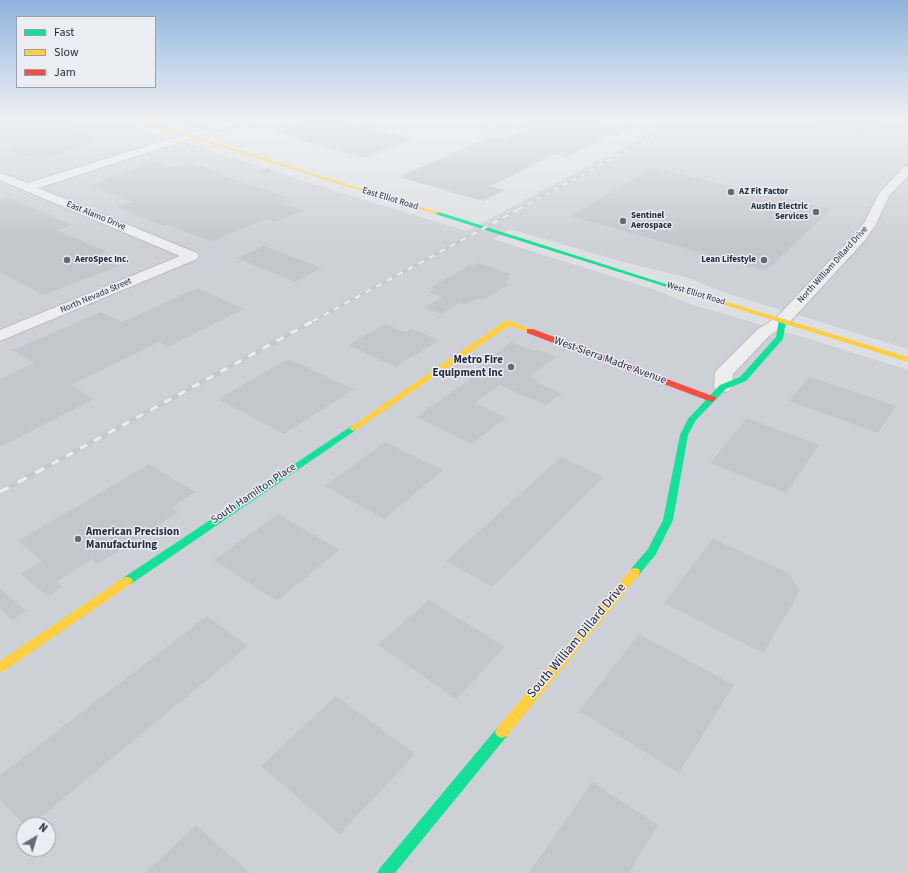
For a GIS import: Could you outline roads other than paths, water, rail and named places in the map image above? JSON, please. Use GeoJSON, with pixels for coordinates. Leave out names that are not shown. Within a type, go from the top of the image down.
{"type":"FeatureCollection","features":[{"type":"Feature","properties":{"kind":"street"},"geometry":{"type":"LineString","coordinates":[[23,186],[105,161]]}},
{"type":"Feature","properties":{"kind":"street","name":"East Elliot Road"},"geometry":{"type":"LineString","coordinates":[[266,161],[485,228]]}},
{"type":"Feature","properties":{"kind":"street","name":"North William Dillard Drive"},"geometry":{"type":"LineString","coordinates":[[782,321],[861,236],[870,224],[884,195],[908,169]]}},
{"type":"Feature","properties":{"kind":"street","name":"East Alamo Drive"},"geometry":{"type":"LineString","coordinates":[[0,176],[192,256]]}},
{"type":"Feature","properties":{"kind":"street","name":"West Elliot Road"},"geometry":{"type":"LineString","coordinates":[[485,228],[908,360]]}},
{"type":"Feature","properties":{"kind":"street","name":"North Nevada Street"},"geometry":{"type":"LineString","coordinates":[[0,336],[192,256]]}},
{"type":"Feature","properties":{"kind":"street","name":"South William Dillard Drive"},"geometry":{"type":"LineString","coordinates":[[385,873],[652,551],[668,520],[684,435],[692,419],[718,393],[724,373],[764,332],[782,321]]}},
{"type":"Feature","properties":{"kind":"street","name":"West Sierra Madre Avenue"},"geometry":{"type":"LineString","coordinates":[[508,323],[718,393]]}},
{"type":"Feature","properties":{"kind":"street","name":"South Hamilton Place"},"geometry":{"type":"LineString","coordinates":[[0,667],[508,323]]}},
{"type":"Feature","properties":{"kind":"waterway"},"geometry":{"type":"LineString","coordinates":[[263,172],[269,170]]}},
{"type":"Feature","properties":{"kind":"railway"},"geometry":{"type":"LineString","coordinates":[[519,209],[608,161]]}},
{"type":"Feature","properties":{"kind":"railway"},"geometry":{"type":"LineString","coordinates":[[313,321],[521,208]]}},
{"type":"Feature","properties":{"kind":"railway"},"geometry":{"type":"LineString","coordinates":[[52,464],[315,320]]}},
{"type":"Feature","properties":{"kind":"railway"},"geometry":{"type":"LineString","coordinates":[[0,492],[54,463]]}},
{"type":"Feature","properties":{"kind":"place","name":"AZ Fit Factor"},"geometry":{"type":"Point","coordinates":[731,192]}},
{"type":"Feature","properties":{"kind":"place","name":"Austin Electric Services"},"geometry":{"type":"Point","coordinates":[816,212]}},
{"type":"Feature","properties":{"kind":"place","name":"Sentinel Aerospace"},"geometry":{"type":"Point","coordinates":[623,221]}},
{"type":"Feature","properties":{"kind":"place","name":"AeroSpec Inc."},"geometry":{"type":"Point","coordinates":[67,260]}},
{"type":"Feature","properties":{"kind":"place","name":"Lean Lifestyle"},"geometry":{"type":"Point","coordinates":[764,260]}},
{"type":"Feature","properties":{"kind":"place","name":"Metro Fire Equipment Inc"},"geometry":{"type":"Point","coordinates":[511,367]}},
{"type":"Feature","properties":{"kind":"place","name":"American Precision Manufacturing"},"geometry":{"type":"Point","coordinates":[78,539]}}]}
